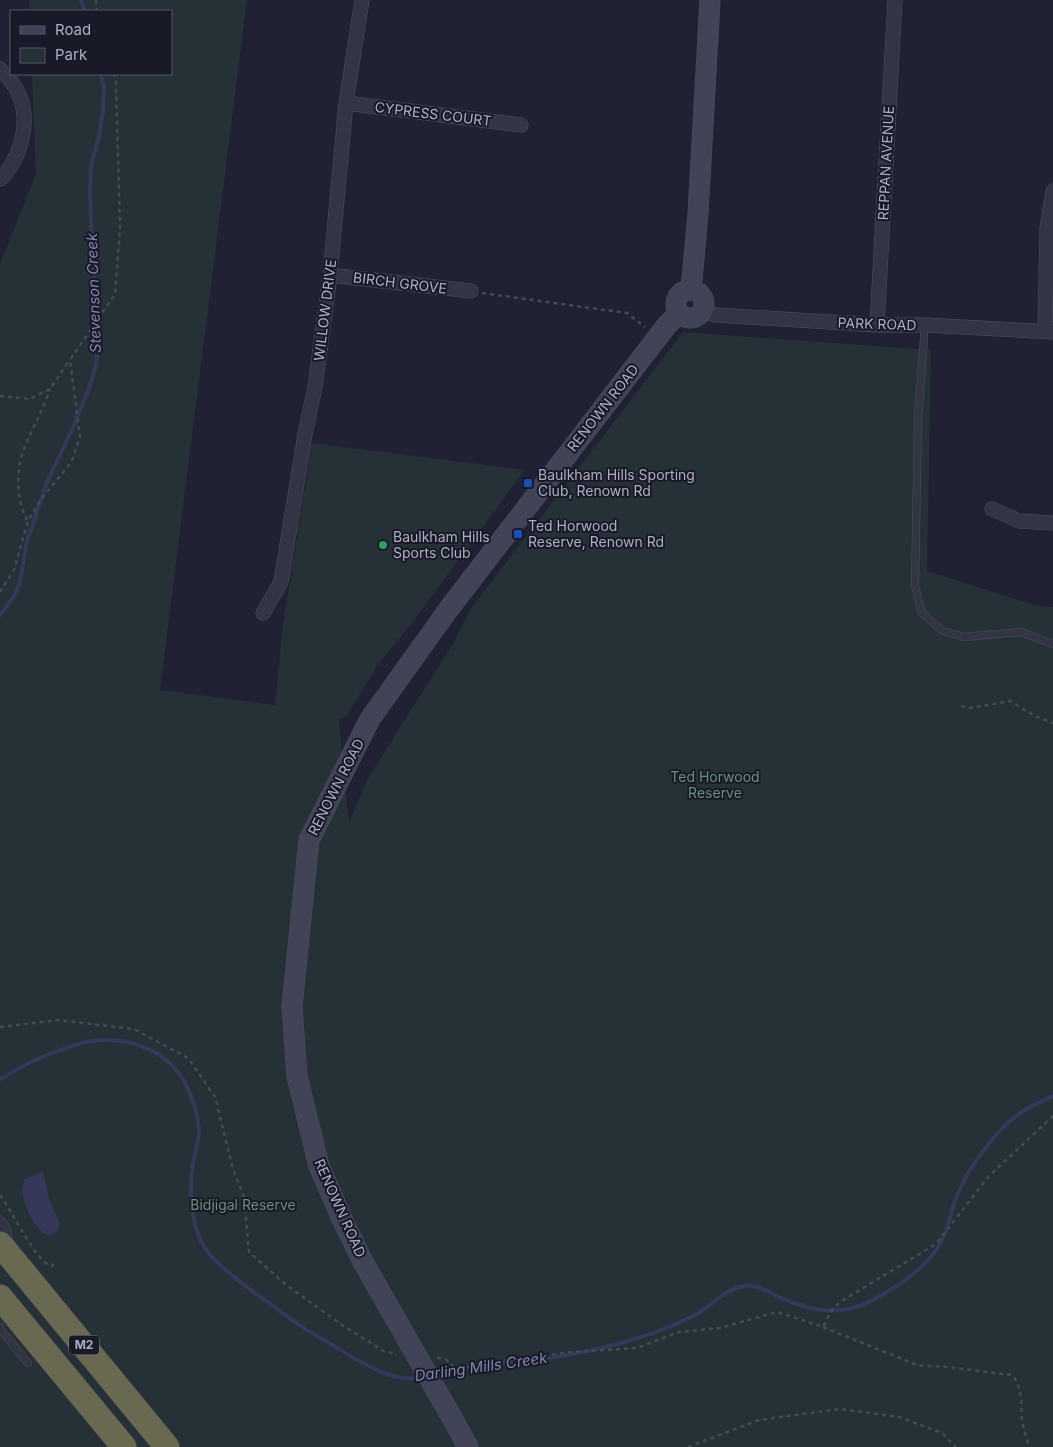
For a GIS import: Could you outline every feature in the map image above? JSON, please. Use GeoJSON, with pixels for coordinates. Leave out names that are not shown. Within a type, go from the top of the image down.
{"type":"FeatureCollection","features":[{"type":"Feature","properties":{"kind":"highway","name":"M2"},"geometry":{"type":"LineString","coordinates":[[6,1251],[167,1447]]}},
{"type":"Feature","properties":{"kind":"highway","name":"M2"},"geometry":{"type":"LineString","coordinates":[[0,1297],[124,1447]]}},
{"type":"Feature","properties":{"kind":"main road"},"geometry":{"type":"LineString","coordinates":[[691,290],[698,214],[710,0]]}},
{"type":"Feature","properties":{"kind":"main road"},"geometry":{"type":"LineString","coordinates":[[686,290],[691,290],[696,292],[702,299],[703,307],[702,312],[695,317],[686,318],[679,313],[676,305],[678,296],[686,290]]}},
{"type":"Feature","properties":{"kind":"main road","name":"RENOWN ROAD"},"geometry":{"type":"LineString","coordinates":[[468,1447],[362,1260],[318,1166],[297,1076],[292,1006],[309,840],[370,718],[448,610],[667,325],[679,313]]}},
{"type":"Feature","properties":{"kind":"street","name":"WILLOW DRIVE"},"geometry":{"type":"LineString","coordinates":[[263,613],[281,582],[314,388],[330,275],[346,103],[362,0]]}},
{"type":"Feature","properties":{"kind":"street","name":"REPPAN AVENUE"},"geometry":{"type":"LineString","coordinates":[[877,325],[895,0]]}},
{"type":"Feature","properties":{"kind":"street"},"geometry":{"type":"LineString","coordinates":[[0,69],[9,78],[17,91],[22,102],[24,117],[24,136],[10,168],[0,179]]}},
{"type":"Feature","properties":{"kind":"street","name":"CYPRESS COURT"},"geometry":{"type":"LineString","coordinates":[[346,103],[521,124]]}},
{"type":"Feature","properties":{"kind":"street"},"geometry":{"type":"LineString","coordinates":[[1049,331],[1047,229],[1053,191]]}},
{"type":"Feature","properties":{"kind":"street","name":"BIRCH GROVE"},"geometry":{"type":"LineString","coordinates":[[330,275],[471,291]]}},
{"type":"Feature","properties":{"kind":"street","name":"PARK ROAD"},"geometry":{"type":"LineString","coordinates":[[702,312],[716,315],[877,325],[924,325],[1049,331]]}},
{"type":"Feature","properties":{"kind":"street"},"geometry":{"type":"LineString","coordinates":[[992,509],[1020,521],[1053,523]]}},
{"type":"Feature","properties":{"kind":"lane"},"geometry":{"type":"LineString","coordinates":[[924,325],[918,418],[915,586],[922,613],[943,631],[964,637],[1022,632],[1053,644]]}},
{"type":"Feature","properties":{"kind":"lane"},"geometry":{"type":"LineString","coordinates":[[0,1219],[6,1226],[6,1251]]}},
{"type":"Feature","properties":{"kind":"lane"},"geometry":{"type":"LineString","coordinates":[[0,1327],[28,1363]]}},
{"type":"Feature","properties":{"kind":"path"},"geometry":{"type":"LineString","coordinates":[[28,521],[21,509],[18,477],[23,451],[46,403],[50,389],[114,294],[120,228],[114,75]]}},
{"type":"Feature","properties":{"kind":"path"},"geometry":{"type":"LineString","coordinates":[[471,291],[627,313],[645,327]]}},
{"type":"Feature","properties":{"kind":"path"},"geometry":{"type":"LineString","coordinates":[[0,592],[14,570],[28,521],[41,499],[70,464],[80,437],[70,360]]}},
{"type":"Feature","properties":{"kind":"path"},"geometry":{"type":"LineString","coordinates":[[0,396],[30,400],[50,389]]}},
{"type":"Feature","properties":{"kind":"path"},"geometry":{"type":"LineString","coordinates":[[961,706],[970,708],[1010,701],[1035,716],[1053,723]]}},
{"type":"Feature","properties":{"kind":"path"},"geometry":{"type":"LineString","coordinates":[[0,1027],[58,1020],[134,1029],[188,1058],[215,1097],[233,1169],[244,1197],[249,1252],[285,1284],[342,1325],[384,1352],[402,1354]]}},
{"type":"Feature","properties":{"kind":"path"},"geometry":{"type":"LineString","coordinates":[[823,1327],[831,1311],[840,1302],[936,1244],[989,1176],[1053,1116]]}},
{"type":"Feature","properties":{"kind":"path"},"geometry":{"type":"LineString","coordinates":[[0,1195],[36,1253],[52,1266],[56,1261]]}},
{"type":"Feature","properties":{"kind":"path"},"geometry":{"type":"LineString","coordinates":[[436,1358],[445,1359],[457,1369],[573,1352],[637,1348],[679,1332],[720,1328],[776,1312],[823,1327],[917,1365],[1012,1375],[1020,1389],[1022,1422],[1029,1447]]}},
{"type":"Feature","properties":{"kind":"path"},"geometry":{"type":"LineString","coordinates":[[688,1447],[759,1420],[840,1409],[899,1417],[942,1433],[956,1447]]}},
{"type":"Feature","properties":{"kind":"green space","name":"Bidjigal Reserve"},"geometry":{"type":"Polygon","coordinates":[[[29,0],[247,0],[160,690],[275,705],[283,624],[312,443],[525,470],[414,620],[377,666],[346,717],[339,720],[349,823],[367,780],[454,642],[472,607],[683,332],[931,350],[927,571],[1038,606],[1053,607],[1053,1447],[0,1447],[0,264],[36,174],[32,75],[172,75],[172,10],[29,10],[29,0]]]}},
{"type":"Feature","properties":{"kind":"water"},"geometry":{"type":"Polygon","coordinates":[[[43,1172],[49,1199],[60,1224],[57,1231],[50,1236],[45,1234],[31,1218],[22,1191],[24,1179],[43,1172]]]}},
{"type":"Feature","properties":{"kind":"waterway","name":"Stevenson Creek"},"geometry":{"type":"LineString","coordinates":[[81,0],[85,10]]}},
{"type":"Feature","properties":{"kind":"waterway","name":"Stevenson Creek"},"geometry":{"type":"LineString","coordinates":[[0,615],[15,595],[20,582],[27,541],[47,482],[90,386],[96,364],[98,343],[90,192],[91,166],[103,111],[104,88],[101,75]]}},
{"type":"Feature","properties":{"kind":"waterway","name":"Darling Mills Creek"},"geometry":{"type":"LineString","coordinates":[[0,1079],[49,1054],[76,1045],[102,1040],[114,1040],[138,1045],[150,1050],[170,1063],[185,1083],[196,1111],[199,1133],[193,1163],[191,1192],[195,1223],[201,1241],[207,1250],[236,1279],[312,1334],[384,1373],[409,1379],[421,1378]]}},
{"type":"Feature","properties":{"kind":"waterway","name":"Darling Mills Creek"},"geometry":{"type":"LineString","coordinates":[[435,1375],[480,1366],[563,1356],[627,1341],[657,1332],[686,1320],[730,1291],[748,1285],[768,1291],[787,1301],[819,1310],[851,1309],[871,1301],[908,1278],[930,1258],[945,1233],[956,1198],[965,1179],[981,1153],[994,1137],[1018,1115],[1053,1096]]}},
{"type":"Feature","properties":{"kind":"place","name":"Baulkham Hills Sporting Club, Renown Rd"},"geometry":{"type":"Point","coordinates":[528,483]}},
{"type":"Feature","properties":{"kind":"place","name":"Ted Horwood Reserve, Renown Rd"},"geometry":{"type":"Point","coordinates":[518,534]}},
{"type":"Feature","properties":{"kind":"place","name":"Baulkham Hills Sports Club"},"geometry":{"type":"Point","coordinates":[383,545]}},
{"type":"Feature","properties":{"kind":"park label","name":"Ted Horwood Reserve"},"geometry":{"type":"Point","coordinates":[715,786]}}]}
